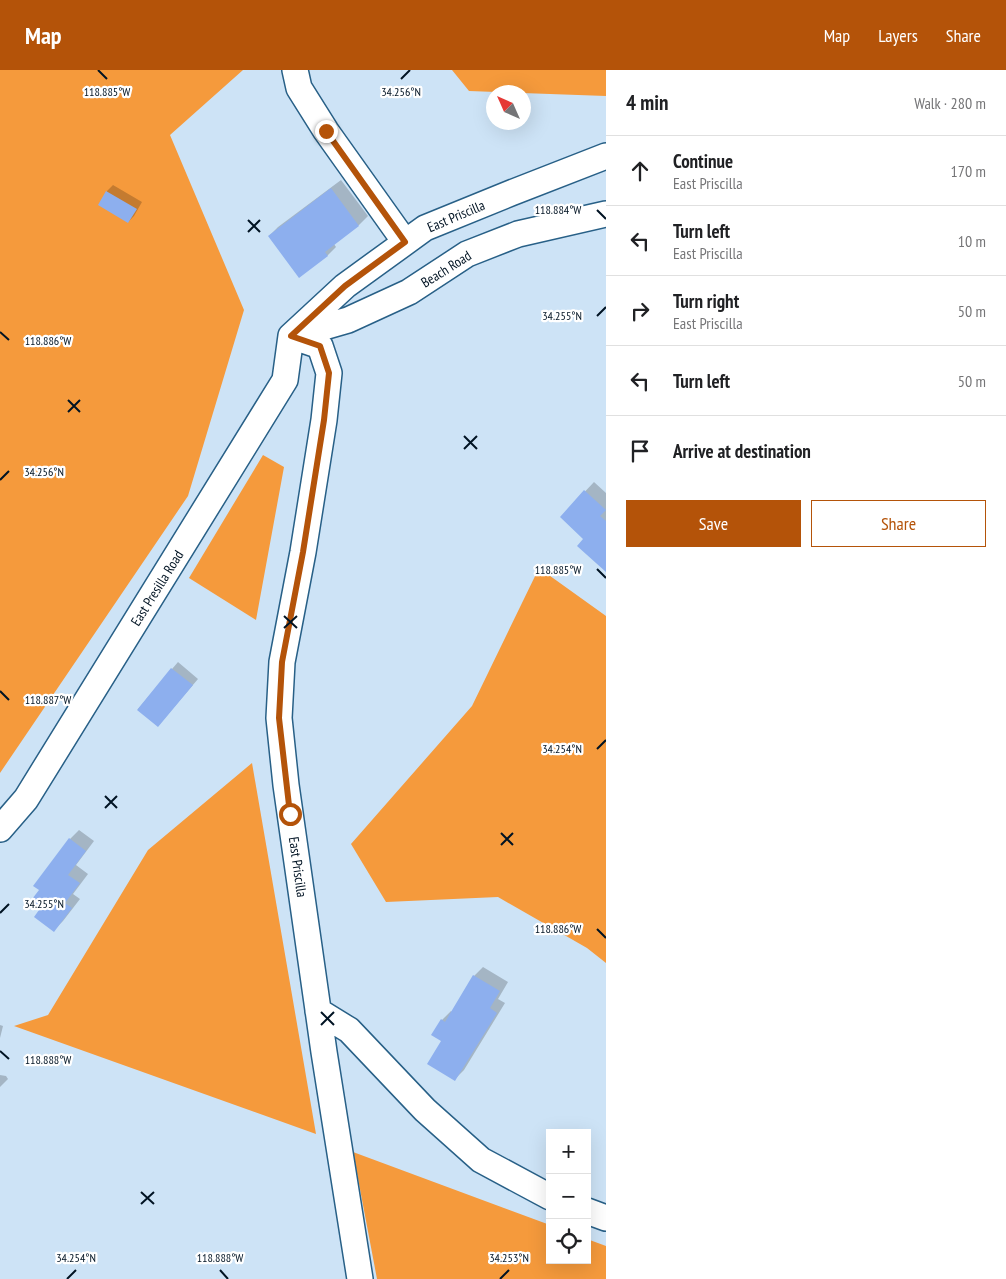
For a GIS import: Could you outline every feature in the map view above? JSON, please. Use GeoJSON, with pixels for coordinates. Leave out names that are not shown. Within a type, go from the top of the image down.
{"type":"FeatureCollection","features":[{"type":"Feature","properties":{"kind":"street"},"geometry":{"type":"LineString","coordinates":[[295,70],[299,88],[326,131],[405,242]]}},
{"type":"Feature","properties":{"kind":"street","name":"East Priscilla"},"geometry":{"type":"LineString","coordinates":[[360,1279],[318,1011],[286,785],[279,718],[282,662],[305,543],[324,420],[329,373],[320,346],[291,336],[345,286],[425,228],[511,192],[606,156]]}},
{"type":"Feature","properties":{"kind":"street","name":"Beach Road"},"geometry":{"type":"LineString","coordinates":[[291,336],[348,320],[366,312],[409,292],[467,254],[518,234],[606,214]]}},
{"type":"Feature","properties":{"kind":"street","name":"East Presilla Road"},"geometry":{"type":"LineString","coordinates":[[0,829],[26,800],[286,380],[291,336]]}},
{"type":"Feature","properties":{"kind":"street"},"geometry":{"type":"LineString","coordinates":[[318,1011],[349,1030],[426,1110],[481,1160],[546,1195]]}},
{"type":"Feature","properties":{"kind":"street"},"geometry":{"type":"LineString","coordinates":[[591,1212],[606,1218]]}},
{"type":"Feature","properties":{"kind":"shaded area"},"geometry":{"type":"Polygon","coordinates":[[[0,70],[243,70],[170,135],[244,310],[188,496],[0,773],[0,70]]]}},
{"type":"Feature","properties":{"kind":"shaded area"},"geometry":{"type":"Polygon","coordinates":[[[452,70],[606,70],[606,96],[531,93],[531,85],[486,85],[486,92],[469,91],[452,70]]]}},
{"type":"Feature","properties":{"kind":"shaded area"},"geometry":{"type":"Polygon","coordinates":[[[263,455],[284,467],[256,620],[189,578],[263,455]]]}},
{"type":"Feature","properties":{"kind":"shaded area"},"geometry":{"type":"Polygon","coordinates":[[[539,568],[606,616],[606,963],[587,948],[498,897],[386,902],[351,844],[472,706],[539,568]]]}},
{"type":"Feature","properties":{"kind":"shaded area"},"geometry":{"type":"Polygon","coordinates":[[[252,763],[316,1134],[14,1026],[48,1015],[148,850],[252,763]]]}},
{"type":"Feature","properties":{"kind":"shaded area"},"geometry":{"type":"Polygon","coordinates":[[[353,1152],[546,1224],[546,1264],[591,1264],[591,1240],[606,1246],[606,1279],[377,1279],[353,1152]]]}},
{"type":"Feature","properties":{"kind":"building"},"geometry":{"type":"Polygon","coordinates":[[[331,188],[359,226],[325,252],[328,256],[299,278],[268,236],[331,188]]]}},
{"type":"Feature","properties":{"kind":"building"},"geometry":{"type":"Polygon","coordinates":[[[106,191],[137,209],[128,223],[98,205],[106,191]]]}},
{"type":"Feature","properties":{"kind":"building"},"geometry":{"type":"Polygon","coordinates":[[[584,490],[606,510],[600,516],[606,521],[606,572],[577,546],[583,539],[560,517],[584,490]]]}},
{"type":"Feature","properties":{"kind":"building"},"geometry":{"type":"Polygon","coordinates":[[[171,668],[193,685],[158,727],[137,710],[171,668]]]}},
{"type":"Feature","properties":{"kind":"building"},"geometry":{"type":"Polygon","coordinates":[[[69,838],[86,851],[68,875],[80,883],[65,903],[72,908],[54,932],[34,917],[39,910],[29,903],[39,890],[33,886],[69,838]]]}},
{"type":"Feature","properties":{"kind":"building"},"geometry":{"type":"Polygon","coordinates":[[[473,975],[500,991],[490,1008],[497,1013],[455,1081],[427,1064],[441,1041],[431,1035],[441,1019],[445,1022],[473,975]]]}},
{"type":"Feature","properties":{"kind":"route"},"geometry":{"type":"LineString","coordinates":[[290,814],[279,718],[282,662],[303,552],[324,420],[329,373],[320,346],[291,336],[345,286],[405,242],[326,131]]}}]}
